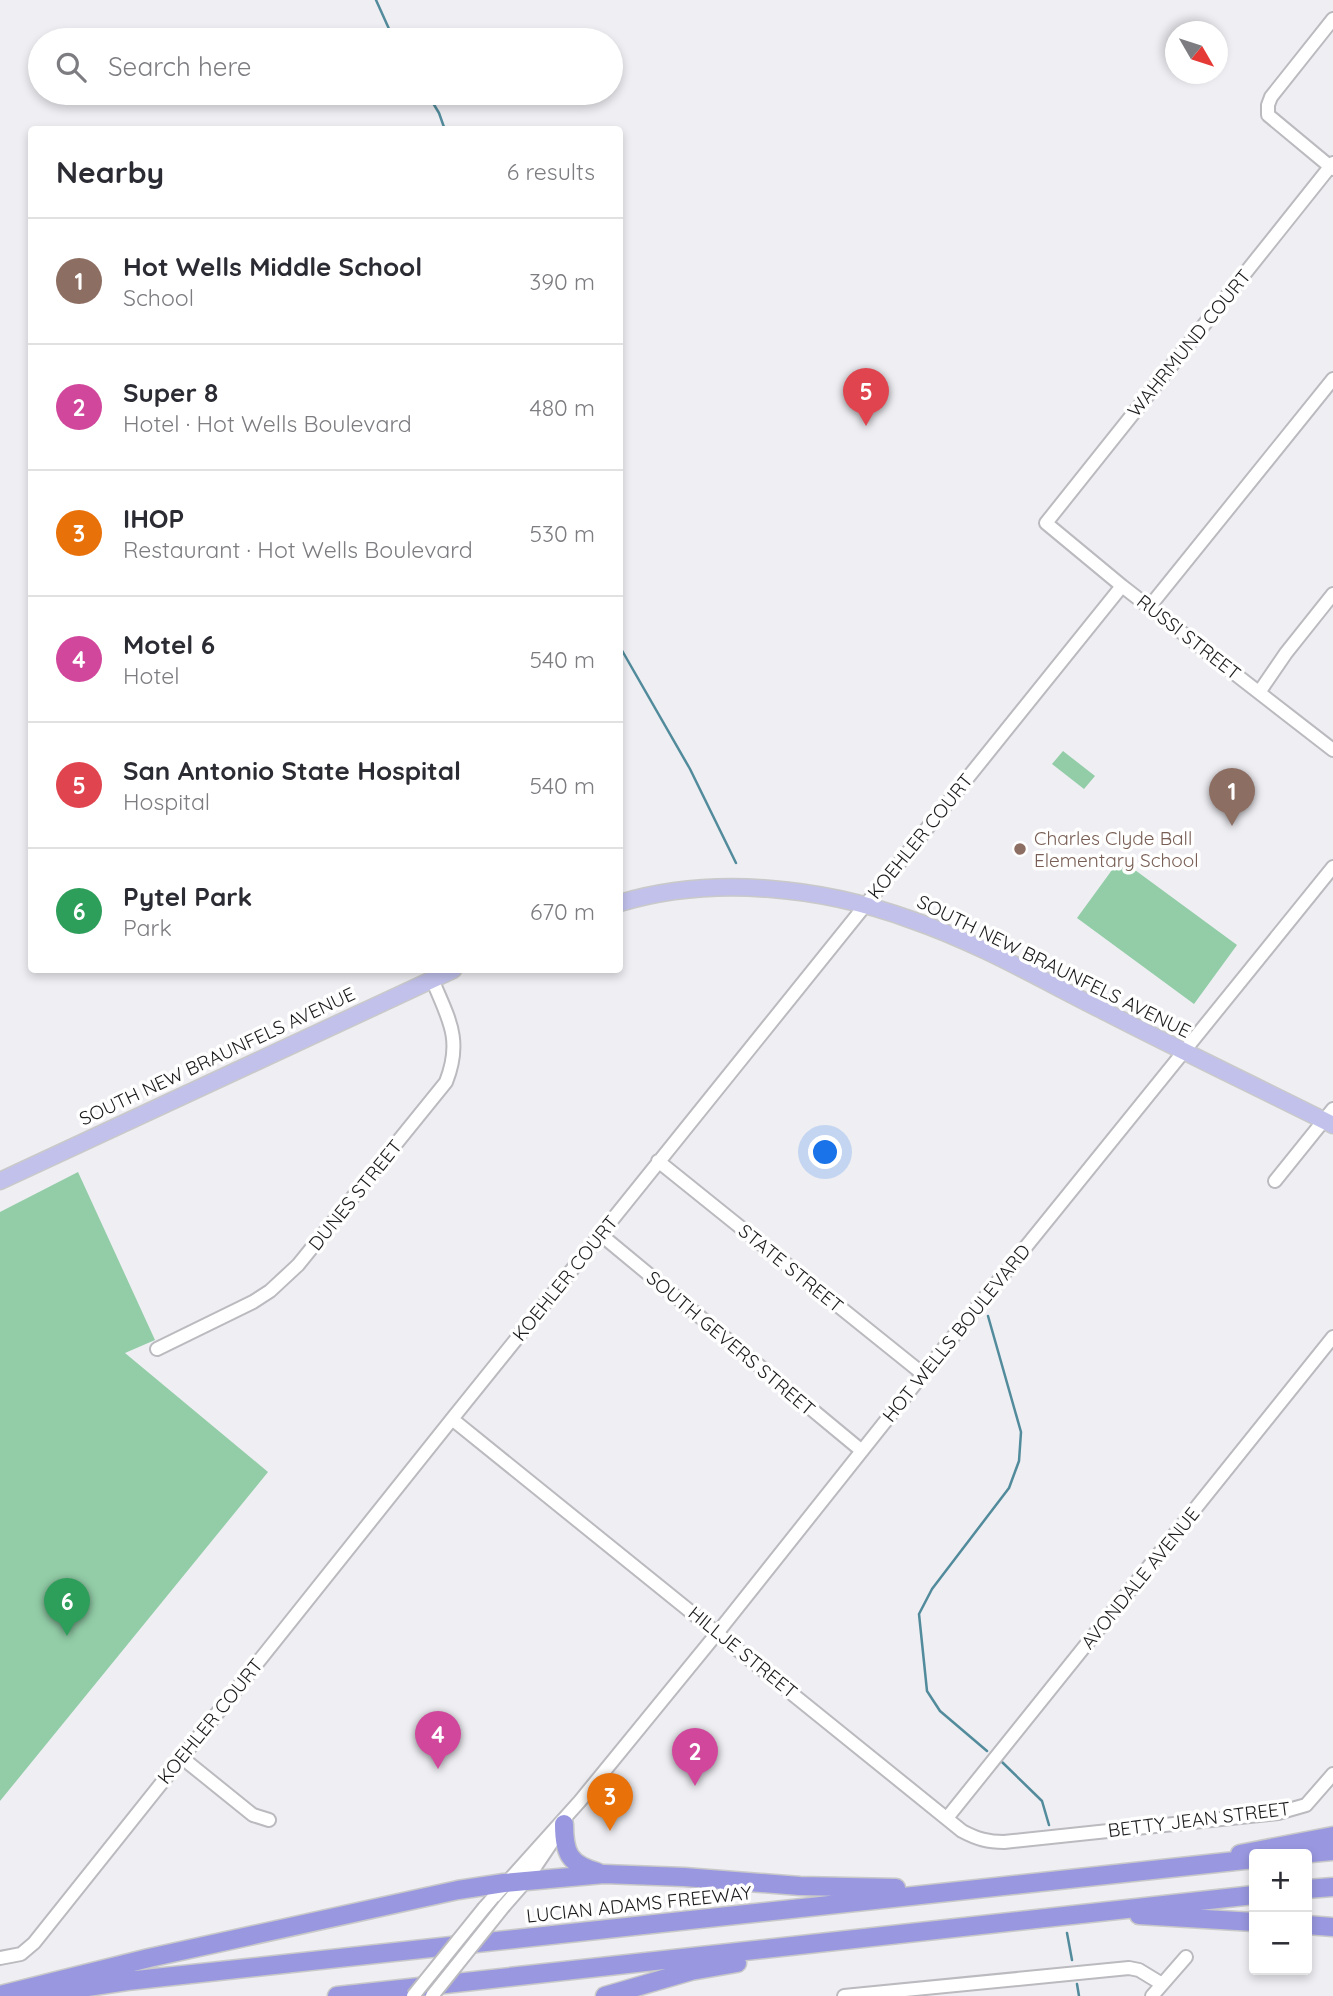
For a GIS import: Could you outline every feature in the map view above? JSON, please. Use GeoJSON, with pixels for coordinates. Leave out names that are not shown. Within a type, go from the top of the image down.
{"type":"FeatureCollection","features":[{"type":"Feature","properties":{"kind":"highway"},"geometry":{"type":"LineString","coordinates":[[564,1824],[571,1859],[580,1867],[604,1874]]}},
{"type":"Feature","properties":{"kind":"highway"},"geometry":{"type":"LineString","coordinates":[[1133,1872],[1333,1836]]}},
{"type":"Feature","properties":{"kind":"highway"},"geometry":{"type":"LineString","coordinates":[[1312,1853],[1333,1851]]}},
{"type":"Feature","properties":{"kind":"highway","name":"LUCIAN ADAMS FREEWAY"},"geometry":{"type":"LineString","coordinates":[[29,1996],[127,1980],[1249,1860]]}},
{"type":"Feature","properties":{"kind":"highway"},"geometry":{"type":"LineString","coordinates":[[0,1995],[149,1958],[458,1890],[504,1883],[604,1874],[800,1886],[983,1888]]}},
{"type":"Feature","properties":{"kind":"highway"},"geometry":{"type":"LineString","coordinates":[[1312,1889],[1333,1887]]}},
{"type":"Feature","properties":{"kind":"highway"},"geometry":{"type":"LineString","coordinates":[[337,1996],[1249,1896]]}},
{"type":"Feature","properties":{"kind":"highway"},"geometry":{"type":"LineString","coordinates":[[1090,1912],[1249,1922]]}},
{"type":"Feature","properties":{"kind":"highway"},"geometry":{"type":"LineString","coordinates":[[1312,1925],[1333,1927]]}},
{"type":"Feature","properties":{"kind":"highway"},"geometry":{"type":"LineString","coordinates":[[605,1996],[691,1971],[911,1933]]}},
{"type":"Feature","properties":{"kind":"main road","name":"SOUTH NEW BRAUNFELS AVENUE"},"geometry":{"type":"LineString","coordinates":[[623,902],[674,892],[723,887],[773,888],[890,912],[934,929],[1183,1051],[1330,1118]]}},
{"type":"Feature","properties":{"kind":"main road","name":"SOUTH NEW BRAUNFELS AVENUE"},"geometry":{"type":"LineString","coordinates":[[0,1181],[446,973]]}},
{"type":"Feature","properties":{"kind":"street"},"geometry":{"type":"LineString","coordinates":[[1332,166],[1268,115],[1268,105],[1271,97],[1333,19]]}},
{"type":"Feature","properties":{"kind":"street","name":"WAHRMUND COURT"},"geometry":{"type":"LineString","coordinates":[[1046,523],[1332,166]]}},
{"type":"Feature","properties":{"kind":"street"},"geometry":{"type":"LineString","coordinates":[[1150,607],[1333,379]]}},
{"type":"Feature","properties":{"kind":"street","name":"RUSSI STREET"},"geometry":{"type":"LineString","coordinates":[[1046,523],[1122,586],[1333,750]]}},
{"type":"Feature","properties":{"kind":"street","name":"KOEHLER COURT"},"geometry":{"type":"LineString","coordinates":[[0,1958],[21,1954],[34,1943],[1122,586]]}},
{"type":"Feature","properties":{"kind":"street"},"geometry":{"type":"LineString","coordinates":[[1260,691],[1333,594]]}},
{"type":"Feature","properties":{"kind":"street","name":"HOT WELLS BOULEVARD"},"geometry":{"type":"LineString","coordinates":[[413,1996],[504,1883],[580,1801],[718,1632],[1333,867]]}},
{"type":"Feature","properties":{"kind":"street","name":"DUNES STREET"},"geometry":{"type":"LineString","coordinates":[[158,1349],[253,1302],[298,1265],[446,1082],[455,1041],[453,1028],[432,979]]}},
{"type":"Feature","properties":{"kind":"street"},"geometry":{"type":"LineString","coordinates":[[1275,1181],[1330,1118]]}},
{"type":"Feature","properties":{"kind":"street","name":"STATE STREET"},"geometry":{"type":"LineString","coordinates":[[659,1161],[923,1374]]}},
{"type":"Feature","properties":{"kind":"street","name":"SOUTH GEVERS STREET"},"geometry":{"type":"LineString","coordinates":[[600,1234],[862,1451]]}},
{"type":"Feature","properties":{"kind":"street","name":"AVONDALE AVENUE"},"geometry":{"type":"LineString","coordinates":[[947,1818],[1333,1337]]}},
{"type":"Feature","properties":{"kind":"street","name":"HILLJE STREET"},"geometry":{"type":"LineString","coordinates":[[452,1419],[962,1831],[987,1842],[1050,1835]]}},
{"type":"Feature","properties":{"kind":"street"},"geometry":{"type":"LineString","coordinates":[[181,1757],[253,1815],[269,1820]]}},
{"type":"Feature","properties":{"kind":"street","name":"BETTY JEAN STREET"},"geometry":{"type":"LineString","coordinates":[[1050,1835],[1278,1813],[1306,1805],[1333,1774]]}},
{"type":"Feature","properties":{"kind":"street","name":"HOT WELLS BOULEVARD"},"geometry":{"type":"LineString","coordinates":[[432,1996],[525,1881],[580,1801]]}},
{"type":"Feature","properties":{"kind":"street"},"geometry":{"type":"LineString","coordinates":[[1152,1996],[1186,1956]]}},
{"type":"Feature","properties":{"kind":"street"},"geometry":{"type":"LineString","coordinates":[[844,1996],[1129,1968],[1139,1970],[1162,1984]]}},
{"type":"Feature","properties":{"kind":"green space"},"geometry":{"type":"Polygon","coordinates":[[[1063,751],[1095,776],[1084,789],[1052,764],[1063,751]]]}},
{"type":"Feature","properties":{"kind":"green space"},"geometry":{"type":"Polygon","coordinates":[[[1120,859],[1237,945],[1194,1004],[1077,918],[1120,859]]]}},
{"type":"Feature","properties":{"kind":"green space"},"geometry":{"type":"Polygon","coordinates":[[[78,1172],[155,1340],[125,1353],[268,1472],[0,1801],[0,1212],[78,1172]]]}},
{"type":"Feature","properties":{"kind":"waterway"},"geometry":{"type":"LineString","coordinates":[[376,0],[389,28]]}},
{"type":"Feature","properties":{"kind":"waterway"},"geometry":{"type":"LineString","coordinates":[[434,105],[444,126]]}},
{"type":"Feature","properties":{"kind":"waterway"},"geometry":{"type":"LineString","coordinates":[[623,652],[690,769],[736,863]]}},
{"type":"Feature","properties":{"kind":"waterway"},"geometry":{"type":"LineString","coordinates":[[987,1751],[940,1711],[927,1691],[919,1614],[932,1589],[1009,1488],[1019,1461],[1021,1432],[988,1316]]}},
{"type":"Feature","properties":{"kind":"waterway"},"geometry":{"type":"LineString","coordinates":[[1002,1762],[1042,1801],[1049,1825]]}},
{"type":"Feature","properties":{"kind":"waterway"},"geometry":{"type":"LineString","coordinates":[[1067,1933],[1072,1960]]}},
{"type":"Feature","properties":{"kind":"waterway"},"geometry":{"type":"LineString","coordinates":[[1077,1984],[1079,1996]]}},
{"type":"Feature","properties":{"kind":"place","name":"San Antonio State Hospital"},"geometry":{"type":"Point","coordinates":[866,426]}},
{"type":"Feature","properties":{"kind":"place","name":"Hot Wells Middle School"},"geometry":{"type":"Point","coordinates":[1232,826]}},
{"type":"Feature","properties":{"kind":"place","name":"Charles Clyde Ball Elementary School"},"geometry":{"type":"Point","coordinates":[1020,849]}},
{"type":"Feature","properties":{"kind":"place","name":"Pytel Park"},"geometry":{"type":"Point","coordinates":[67,1636]}},
{"type":"Feature","properties":{"kind":"place","name":"Motel 6"},"geometry":{"type":"Point","coordinates":[438,1769]}},
{"type":"Feature","properties":{"kind":"place","name":"Super 8"},"geometry":{"type":"Point","coordinates":[695,1786]}},
{"type":"Feature","properties":{"kind":"place","name":"IHOP"},"geometry":{"type":"Point","coordinates":[610,1831]}}]}
